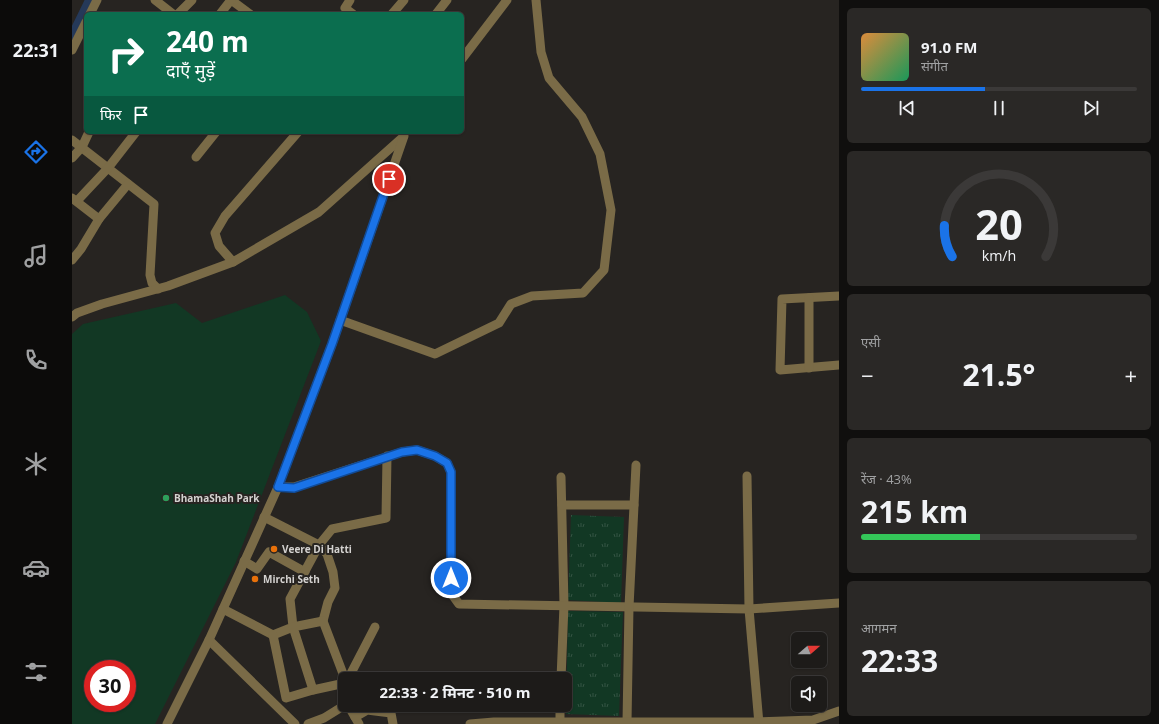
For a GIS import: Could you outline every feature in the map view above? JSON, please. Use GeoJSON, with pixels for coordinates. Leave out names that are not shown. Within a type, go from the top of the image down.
{"type":"FeatureCollection","features":[{"type":"Feature","properties":{"kind":"street"},"geometry":{"type":"LineString","coordinates":[[91,12],[97,0]]}},
{"type":"Feature","properties":{"kind":"street"},"geometry":{"type":"LineString","coordinates":[[156,0],[171,12]]}},
{"type":"Feature","properties":{"kind":"street"},"geometry":{"type":"LineString","coordinates":[[180,12],[192,0]]}},
{"type":"Feature","properties":{"kind":"street"},"geometry":{"type":"LineString","coordinates":[[222,12],[231,0],[247,12]]}},
{"type":"Feature","properties":{"kind":"street"},"geometry":{"type":"LineString","coordinates":[[350,0],[345,8],[350,12]]}},
{"type":"Feature","properties":{"kind":"street"},"geometry":{"type":"LineString","coordinates":[[394,12],[404,0]]}},
{"type":"Feature","properties":{"kind":"street"},"geometry":{"type":"LineString","coordinates":[[438,12],[447,0]]}},
{"type":"Feature","properties":{"kind":"street"},"geometry":{"type":"LineString","coordinates":[[464,56],[507,0]]}},
{"type":"Feature","properties":{"kind":"street"},"geometry":{"type":"LineString","coordinates":[[340,320],[435,354],[499,323],[511,304],[532,296],[583,293],[604,270],[611,210],[600,154],[582,117],[549,78],[541,52],[536,0]]}},
{"type":"Feature","properties":{"kind":"street"},"geometry":{"type":"LineString","coordinates":[[72,50],[84,26]]}},
{"type":"Feature","properties":{"kind":"street"},"geometry":{"type":"LineString","coordinates":[[72,158],[82,147],[89,134]]}},
{"type":"Feature","properties":{"kind":"street"},"geometry":{"type":"LineString","coordinates":[[99,219],[74,199],[108,168],[134,134]]}},
{"type":"Feature","properties":{"kind":"street"},"geometry":{"type":"LineString","coordinates":[[196,157],[214,134]]}},
{"type":"Feature","properties":{"kind":"street"},"geometry":{"type":"LineString","coordinates":[[233,262],[219,246],[215,233],[225,216],[296,134]]}},
{"type":"Feature","properties":{"kind":"street"},"geometry":{"type":"LineString","coordinates":[[167,724],[209,640],[278,487],[340,320],[405,134]]}},
{"type":"Feature","properties":{"kind":"street"},"geometry":{"type":"LineString","coordinates":[[72,317],[77,313],[102,304],[158,289],[233,262],[319,212],[405,134]]}},
{"type":"Feature","properties":{"kind":"street"},"geometry":{"type":"LineString","coordinates":[[72,140],[154,204],[150,275],[152,283],[158,289]]}},
{"type":"Feature","properties":{"kind":"street"},"geometry":{"type":"LineString","coordinates":[[72,260],[81,249],[99,219],[128,184]]}},
{"type":"Feature","properties":{"kind":"street"},"geometry":{"type":"LineString","coordinates":[[839,296],[782,299],[780,370],[839,365]]}},
{"type":"Feature","properties":{"kind":"street"},"geometry":{"type":"LineString","coordinates":[[809,298],[809,368]]}},
{"type":"Feature","properties":{"kind":"street"},"geometry":{"type":"LineString","coordinates":[[278,487],[294,488],[402,452],[417,450],[435,456],[447,463],[451,472],[451,593],[459,604],[749,609],[839,603]]}},
{"type":"Feature","properties":{"kind":"street"},"geometry":{"type":"LineString","coordinates":[[313,690],[293,627],[290,599],[320,545],[332,529],[386,518],[387,456]]}},
{"type":"Feature","properties":{"kind":"street"},"geometry":{"type":"LineString","coordinates":[[627,722],[629,606],[636,465]]}},
{"type":"Feature","properties":{"kind":"street"},"geometry":{"type":"LineString","coordinates":[[747,476],[749,609],[758,723]]}},
{"type":"Feature","properties":{"kind":"street"},"geometry":{"type":"LineString","coordinates":[[561,477],[564,605],[561,672]]}},
{"type":"Feature","properties":{"kind":"street"},"geometry":{"type":"LineString","coordinates":[[562,504],[634,505]]}},
{"type":"Feature","properties":{"kind":"street"},"geometry":{"type":"LineString","coordinates":[[264,517],[320,545],[327,554],[333,572],[335,588],[328,602],[323,621],[342,672]]}},
{"type":"Feature","properties":{"kind":"street"},"geometry":{"type":"LineString","coordinates":[[244,561],[257,569],[269,552],[305,572]]}},
{"type":"Feature","properties":{"kind":"street"},"geometry":{"type":"LineString","coordinates":[[223,609],[272,634],[293,627],[323,621]]}},
{"type":"Feature","properties":{"kind":"street"},"geometry":{"type":"LineString","coordinates":[[352,672],[375,627]]}},
{"type":"Feature","properties":{"kind":"street"},"geometry":{"type":"LineString","coordinates":[[272,634],[286,698],[313,690],[338,685]]}},
{"type":"Feature","properties":{"kind":"street"},"geometry":{"type":"LineString","coordinates":[[209,640],[295,724]]}},
{"type":"Feature","properties":{"kind":"street"},"geometry":{"type":"LineString","coordinates":[[308,724],[324,718],[338,709]]}},
{"type":"Feature","properties":{"kind":"street"},"geometry":{"type":"LineString","coordinates":[[357,720],[367,710],[391,713],[393,724]]}},
{"type":"Feature","properties":{"kind":"street"},"geometry":{"type":"LineString","coordinates":[[470,724],[494,722],[758,723],[813,720],[839,711]]}},
{"type":"Feature","properties":{"kind":"street"},"geometry":{"type":"LineString","coordinates":[[560,712],[560,722]]}},
{"type":"Feature","properties":{"kind":"green space","name":"BhamaShah Park"},"geometry":{"type":"Polygon","coordinates":[[[285,295],[307,312],[321,341],[236,562],[155,724],[72,724],[72,334],[83,324],[176,303],[202,323],[285,295]]]}},
{"type":"Feature","properties":{"kind":"green space"},"geometry":{"type":"Polygon","coordinates":[[[571,515],[624,517],[621,603],[568,600],[571,515]]]}},
{"type":"Feature","properties":{"kind":"green space"},"geometry":{"type":"Polygon","coordinates":[[[568,611],[623,612],[619,716],[566,714],[566,712],[572,712],[572,672],[567,672],[568,611]]]}},
{"type":"Feature","properties":{"kind":"waterway"},"geometry":{"type":"LineString","coordinates":[[72,35],[89,0]]}},
{"type":"Feature","properties":{"kind":"place","name":"BhamaShah Park"},"geometry":{"type":"Point","coordinates":[166,498]}},
{"type":"Feature","properties":{"kind":"place","name":"Veere Di Hatti"},"geometry":{"type":"Point","coordinates":[274,549]}},
{"type":"Feature","properties":{"kind":"place","name":"Mirchi Seth"},"geometry":{"type":"Point","coordinates":[255,579]}},
{"type":"Feature","properties":{"kind":"route"},"geometry":{"type":"LineString","coordinates":[[389,179],[332,344],[278,487],[294,488],[402,452],[417,450],[435,456],[447,463],[451,472],[451,578]]}}]}
